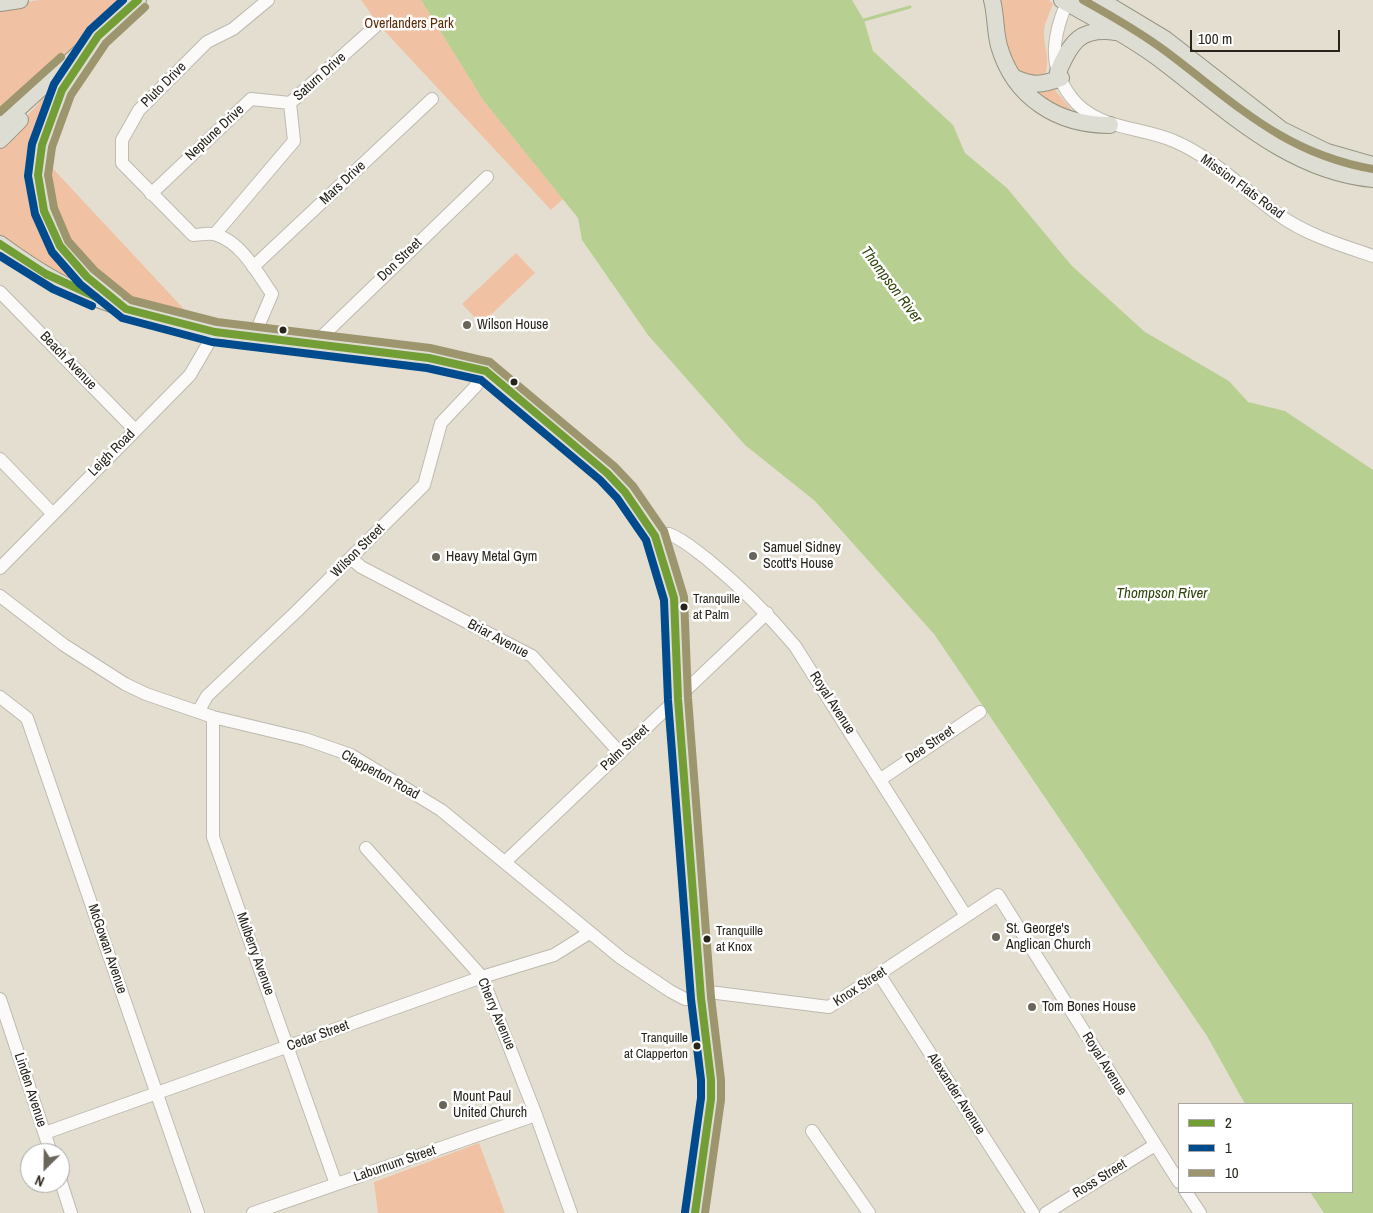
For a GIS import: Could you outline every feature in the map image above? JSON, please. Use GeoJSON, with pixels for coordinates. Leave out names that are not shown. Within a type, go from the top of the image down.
{"type":"FeatureCollection","features":[{"type":"Feature","properties":{"kind":"main road"},"geometry":{"type":"LineString","coordinates":[[0,3],[20,0]]}},
{"type":"Feature","properties":{"kind":"main road"},"geometry":{"type":"LineString","coordinates":[[0,125],[138,0]]}},
{"type":"Feature","properties":{"kind":"main road"},"geometry":{"type":"LineString","coordinates":[[992,0],[999,45],[1015,78],[1029,96],[1056,115],[1089,125],[1110,125]]}},
{"type":"Feature","properties":{"kind":"main road"},"geometry":{"type":"LineString","coordinates":[[1100,0],[1165,39],[1282,130],[1327,152],[1373,165]]}},
{"type":"Feature","properties":{"kind":"main road"},"geometry":{"type":"LineString","coordinates":[[1066,1],[1121,33],[1185,78],[1244,126],[1274,146],[1320,166],[1373,179]]}},
{"type":"Feature","properties":{"kind":"main road"},"geometry":{"type":"LineString","coordinates":[[1015,78],[1034,85],[1059,75],[1066,54],[1084,34],[1100,30],[1121,33]]}},
{"type":"Feature","properties":{"kind":"main road"},"geometry":{"type":"LineString","coordinates":[[98,36],[62,90],[42,145],[38,175],[44,211],[60,246],[87,277],[126,309]]}},
{"type":"Feature","properties":{"kind":"main road"},"geometry":{"type":"LineString","coordinates":[[0,140],[26,114],[66,66]]}},
{"type":"Feature","properties":{"kind":"main road"},"geometry":{"type":"LineString","coordinates":[[0,244],[70,288],[126,309],[215,332],[429,358],[467,365],[486,371],[607,473],[625,492],[655,536],[674,598],[678,699],[701,994],[710,1059],[711,1100],[695,1213]]}},
{"type":"Feature","properties":{"kind":"street","name":"Pluto Drive"},"geometry":{"type":"LineString","coordinates":[[215,234],[193,235],[151,194],[122,163],[122,140],[139,110],[207,42],[233,29],[268,0]]}},
{"type":"Feature","properties":{"kind":"street","name":"Mission Flats Road"},"geometry":{"type":"LineString","coordinates":[[1066,1],[1056,30],[1054,44],[1059,75],[1072,98],[1082,108],[1110,125],[1173,140],[1209,160],[1280,216],[1321,238],[1373,256]]}},
{"type":"Feature","properties":{"kind":"street","name":"Saturn Drive"},"geometry":{"type":"LineString","coordinates":[[215,234],[294,141],[290,103],[378,24]]}},
{"type":"Feature","properties":{"kind":"street","name":"Neptune Drive"},"geometry":{"type":"LineString","coordinates":[[151,194],[252,99],[290,103]]}},
{"type":"Feature","properties":{"kind":"street","name":"Mars Drive"},"geometry":{"type":"LineString","coordinates":[[254,267],[432,99]]}},
{"type":"Feature","properties":{"kind":"street","name":"Don Street"},"geometry":{"type":"LineString","coordinates":[[314,344],[487,177]]}},
{"type":"Feature","properties":{"kind":"street"},"geometry":{"type":"LineString","coordinates":[[215,234],[233,243],[254,267],[272,294],[254,336]]}},
{"type":"Feature","properties":{"kind":"street","name":"Beach Avenue"},"geometry":{"type":"LineString","coordinates":[[0,292],[136,430]]}},
{"type":"Feature","properties":{"kind":"street","name":"Leigh Road"},"geometry":{"type":"LineString","coordinates":[[0,568],[52,513],[190,375],[215,332]]}},
{"type":"Feature","properties":{"kind":"street","name":"Wilson Street"},"geometry":{"type":"LineString","coordinates":[[198,712],[207,696],[424,485],[441,422],[475,387],[486,371]]}},
{"type":"Feature","properties":{"kind":"street"},"geometry":{"type":"LineString","coordinates":[[0,459],[52,513]]}},
{"type":"Feature","properties":{"kind":"street","name":"Royal Avenue"},"geometry":{"type":"LineString","coordinates":[[655,536],[669,534],[689,545],[735,581],[767,613],[795,646],[966,916]]}},
{"type":"Feature","properties":{"kind":"street","name":"Briar Avenue"},"geometry":{"type":"LineString","coordinates":[[351,558],[361,567],[532,656],[620,753]]}},
{"type":"Feature","properties":{"kind":"street","name":"Clapperton Road"},"geometry":{"type":"LineString","coordinates":[[0,596],[64,645],[125,684],[146,694],[213,717],[305,739],[351,756],[441,810],[589,933],[670,991],[685,998],[701,994]]}},
{"type":"Feature","properties":{"kind":"street","name":"Palm Street"},"geometry":{"type":"LineString","coordinates":[[505,862],[767,613]]}},
{"type":"Feature","properties":{"kind":"street","name":"McGowan Avenue"},"geometry":{"type":"LineString","coordinates":[[0,697],[27,718],[198,1213]]}},
{"type":"Feature","properties":{"kind":"street","name":"Dee Street"},"geometry":{"type":"LineString","coordinates":[[881,779],[980,712]]}},
{"type":"Feature","properties":{"kind":"street","name":"Mulberry Avenue"},"geometry":{"type":"LineString","coordinates":[[213,717],[213,837],[336,1184]]}},
{"type":"Feature","properties":{"kind":"street","name":"Cherry Avenue"},"geometry":{"type":"LineString","coordinates":[[366,848],[482,977],[536,1115],[571,1213]]}},
{"type":"Feature","properties":{"kind":"street","name":"Royal Avenue"},"geometry":{"type":"LineString","coordinates":[[998,895],[1178,1181]]}},
{"type":"Feature","properties":{"kind":"street","name":"Knox Street"},"geometry":{"type":"LineString","coordinates":[[701,994],[829,1007],[998,895]]}},
{"type":"Feature","properties":{"kind":"street","name":"Cedar Street"},"geometry":{"type":"LineString","coordinates":[[45,1133],[482,977],[554,955],[589,933]]}},
{"type":"Feature","properties":{"kind":"street","name":"Alexander Avenue"},"geometry":{"type":"LineString","coordinates":[[879,974],[1033,1213]]}},
{"type":"Feature","properties":{"kind":"street","name":"Linden Avenue"},"geometry":{"type":"LineString","coordinates":[[0,999],[48,1143]]}},
{"type":"Feature","properties":{"kind":"street","name":"Laburnum Street"},"geometry":{"type":"LineString","coordinates":[[253,1213],[536,1115]]}},
{"type":"Feature","properties":{"kind":"street"},"geometry":{"type":"LineString","coordinates":[[812,1130],[869,1213]]}},
{"type":"Feature","properties":{"kind":"street","name":"Ross Street"},"geometry":{"type":"LineString","coordinates":[[1046,1213],[1154,1145]]}},
{"type":"Feature","properties":{"kind":"street"},"geometry":{"type":"LineString","coordinates":[[65,1193],[71,1213]]}},
{"type":"Feature","properties":{"kind":"street"},"geometry":{"type":"LineString","coordinates":[[1187,1193],[1200,1213]]}},
{"type":"Feature","properties":{"kind":"green space"},"geometry":{"type":"Polygon","coordinates":[[[40,0],[131,0],[0,116],[0,6],[40,0]]]}},
{"type":"Feature","properties":{"kind":"green space","name":"Overlanders Park"},"geometry":{"type":"Polygon","coordinates":[[[361,0],[421,0],[483,100],[563,199],[551,210],[378,24],[361,0]]]}},
{"type":"Feature","properties":{"kind":"green space"},"geometry":{"type":"Polygon","coordinates":[[[998,0],[1049,0],[1053,4],[1044,30],[1047,58],[1046,71],[1038,81],[1019,73],[1009,56],[998,0]]]}},
{"type":"Feature","properties":{"kind":"green space"},"geometry":{"type":"Polygon","coordinates":[[[65,75],[43,127],[40,213],[97,292],[33,262],[0,236],[0,145],[65,75]]]}},
{"type":"Feature","properties":{"kind":"green space"},"geometry":{"type":"Polygon","coordinates":[[[1054,89],[1076,115],[1059,110],[1036,91],[1054,89]]]}},
{"type":"Feature","properties":{"kind":"green space"},"geometry":{"type":"Polygon","coordinates":[[[44,159],[195,321],[125,303],[70,250],[53,221],[44,159]]]}},
{"type":"Feature","properties":{"kind":"green space"},"geometry":{"type":"Polygon","coordinates":[[[516,253],[535,273],[481,324],[462,304],[516,253]]]}},
{"type":"Feature","properties":{"kind":"green space"},"geometry":{"type":"Polygon","coordinates":[[[479,1143],[505,1213],[378,1213],[374,1182],[479,1143]]]}},
{"type":"Feature","properties":{"kind":"water","name":"Thompson River"},"geometry":{"type":"Polygon","coordinates":[[[421,0],[852,0],[864,20],[873,51],[953,125],[965,153],[1007,188],[1072,266],[1145,332],[1229,381],[1248,402],[1285,411],[1373,470],[1373,1213],[1324,1213],[1311,1193],[1353,1193],[1353,1103],[1244,1103],[1207,1036],[934,634],[815,501],[745,445],[648,335],[582,240],[578,218],[483,100],[421,0]]]}},
{"type":"Feature","properties":{"kind":"waterway"},"geometry":{"type":"LineString","coordinates":[[864,20],[910,7]]}},
{"type":"Feature","properties":{"kind":"transit line","name":"1"},"geometry":{"type":"LineString","coordinates":[[123,0],[90,30],[54,84],[32,144],[28,176],[35,214],[52,252],[80,284],[122,318],[212,342],[427,368],[481,380],[600,480],[617,498],[646,540],[664,600],[668,700],[691,999],[701,1080],[701,1098],[685,1212]]}},
{"type":"Feature","properties":{"kind":"transit line","name":"2"},"geometry":{"type":"LineString","coordinates":[[138,0],[98,36],[62,90],[42,145],[38,175],[44,211],[60,246],[87,277],[126,309],[215,332],[429,358],[486,371],[607,473],[625,492],[655,536],[674,598],[678,699],[701,998],[711,1080],[711,1099],[695,1213]]}},
{"type":"Feature","properties":{"kind":"transit line","name":"10"},"geometry":{"type":"LineString","coordinates":[[1083,0],[1154,43],[1237,106],[1285,138],[1312,151],[1373,169]]}},
{"type":"Feature","properties":{"kind":"transit line","name":"10"},"geometry":{"type":"LineString","coordinates":[[145,7],[106,43],[71,95],[52,147],[48,175],[54,208],[68,241],[94,270],[131,300],[217,322],[430,348],[490,362],[614,466],[633,486],[664,531],[684,597],[688,698],[711,997],[721,1080],[721,1100],[705,1213]]}},
{"type":"Feature","properties":{"kind":"transit line","name":"10"},"geometry":{"type":"LineString","coordinates":[[0,112],[61,57]]}},
{"type":"Feature","properties":{"kind":"transit line","name":"2"},"geometry":{"type":"LineString","coordinates":[[0,244],[46,274],[96,297]]}},
{"type":"Feature","properties":{"kind":"transit line","name":"1"},"geometry":{"type":"LineString","coordinates":[[0,256],[53,289],[92,306]]}},
{"type":"Feature","properties":{"kind":"place","name":"Wilson House"},"geometry":{"type":"Point","coordinates":[467,325]}},
{"type":"Feature","properties":{"kind":"place","name":"Samuel Sidney Scott's House"},"geometry":{"type":"Point","coordinates":[753,556]}},
{"type":"Feature","properties":{"kind":"place","name":"Heavy Metal Gym"},"geometry":{"type":"Point","coordinates":[436,557]}},
{"type":"Feature","properties":{"kind":"place","name":"Tranquille at Palm"},"geometry":{"type":"Point","coordinates":[684,607]}},
{"type":"Feature","properties":{"kind":"place","name":"St. George's Anglican Church"},"geometry":{"type":"Point","coordinates":[996,937]}},
{"type":"Feature","properties":{"kind":"place","name":"Tranquille at Knox"},"geometry":{"type":"Point","coordinates":[707,939]}},
{"type":"Feature","properties":{"kind":"place","name":"Tom Bones House"},"geometry":{"type":"Point","coordinates":[1032,1007]}},
{"type":"Feature","properties":{"kind":"place","name":"Tranquille at Clapperton"},"geometry":{"type":"Point","coordinates":[697,1046]}},
{"type":"Feature","properties":{"kind":"place","name":"Mount Paul United Church"},"geometry":{"type":"Point","coordinates":[443,1105]}}]}
